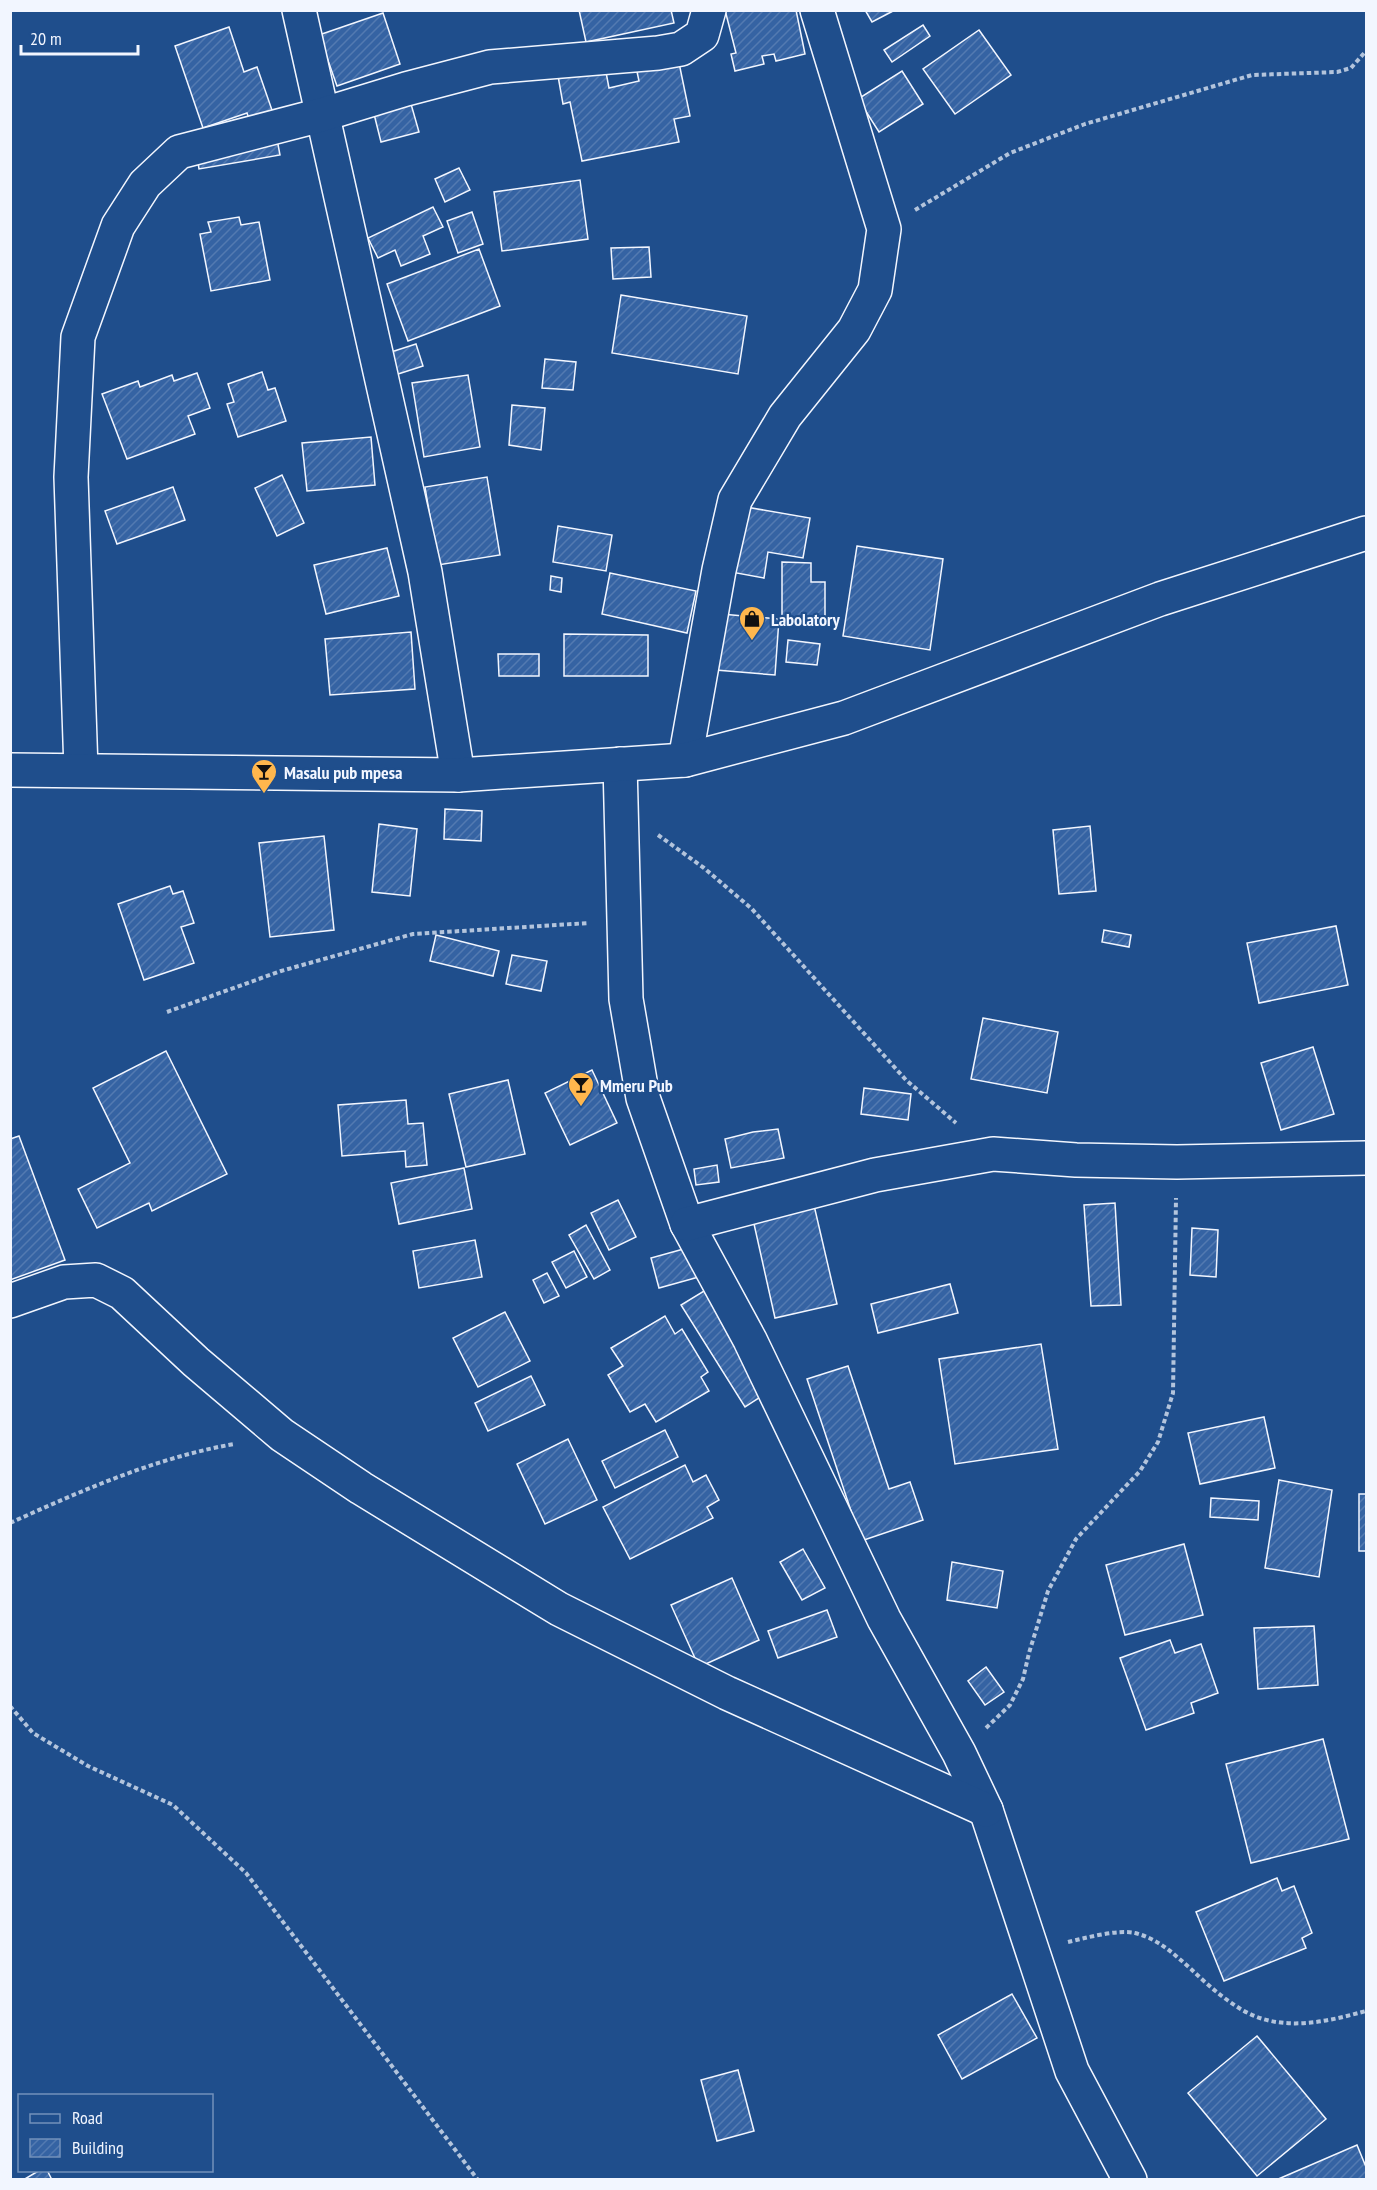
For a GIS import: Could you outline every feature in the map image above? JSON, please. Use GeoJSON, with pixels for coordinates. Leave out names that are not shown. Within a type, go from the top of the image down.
{"type":"FeatureCollection","features":[{"type":"Feature","properties":{"kind":"street"},"geometry":{"type":"LineString","coordinates":[[299,10],[425,572],[458,776]]}},
{"type":"Feature","properties":{"kind":"street"},"geometry":{"type":"LineString","coordinates":[[81,770],[71,477],[78,337],[118,226],[146,184],[179,152],[490,67],[658,53],[681,49],[702,35],[709,10]]}},
{"type":"Feature","properties":{"kind":"street"},"geometry":{"type":"LineString","coordinates":[[685,760],[719,570],[735,500],[785,416],[854,330],[875,290],[884,229],[817,10]]}},
{"type":"Feature","properties":{"kind":"street"},"geometry":{"type":"LineString","coordinates":[[10,770],[458,776],[685,760],[844,718],[1160,598],[1366,533]]}},
{"type":"Feature","properties":{"kind":"street"},"geometry":{"type":"LineString","coordinates":[[620,764],[626,999],[643,1098],[687,1224],[750,1340],[884,1619],[959,1753],[986,1810],[1072,2071],[1130,2180]]}},
{"type":"Feature","properties":{"kind":"street"},"geometry":{"type":"LineString","coordinates":[[687,1224],[874,1175],[993,1154],[1076,1160],[1177,1162],[1366,1158]]}},
{"type":"Feature","properties":{"kind":"street"},"geometry":{"type":"LineString","coordinates":[[10,1301],[64,1282],[96,1280],[122,1293],[196,1362],[282,1435],[361,1488],[558,1609],[727,1693],[986,1810]]}},
{"type":"Feature","properties":{"kind":"path"},"geometry":{"type":"LineString","coordinates":[[884,229],[1010,153],[1085,124],[1252,75],[1337,72],[1351,68],[1366,51]]}},
{"type":"Feature","properties":{"kind":"path"},"geometry":{"type":"LineString","coordinates":[[621,809],[704,868],[752,909],[906,1080],[993,1154]]}},
{"type":"Feature","properties":{"kind":"path"},"geometry":{"type":"LineString","coordinates":[[167,1012],[281,971],[413,934],[623,921]]}},
{"type":"Feature","properties":{"kind":"path"},"geometry":{"type":"LineString","coordinates":[[959,1753],[1010,1705],[1023,1679],[1048,1591],[1076,1539],[1140,1471],[1158,1442],[1173,1393],[1177,1162]]}},
{"type":"Feature","properties":{"kind":"path"},"geometry":{"type":"LineString","coordinates":[[10,1523],[91,1486],[153,1463],[215,1447],[282,1435]]}},
{"type":"Feature","properties":{"kind":"path"},"geometry":{"type":"LineString","coordinates":[[10,1706],[33,1733],[88,1766],[173,1805],[246,1873],[478,2180]]}},
{"type":"Feature","properties":{"kind":"path"},"geometry":{"type":"LineString","coordinates":[[1031,1951],[1098,1935],[1134,1932],[1162,1944],[1221,1996],[1262,2019],[1296,2024],[1335,2020],[1366,2011]]}},
{"type":"Feature","properties":{"kind":"building"},"geometry":{"type":"Polygon","coordinates":[[[579,10],[671,10],[674,23],[586,42],[579,10]]]}},
{"type":"Feature","properties":{"kind":"building"},"geometry":{"type":"Polygon","coordinates":[[[725,10],[796,10],[805,54],[776,61],[774,54],[762,56],[764,64],[735,71],[731,54],[736,53],[725,10]]]}},
{"type":"Feature","properties":{"kind":"building"},"geometry":{"type":"Polygon","coordinates":[[[865,10],[895,10],[872,22],[865,10]]]}},
{"type":"Feature","properties":{"kind":"building"},"geometry":{"type":"Polygon","coordinates":[[[383,13],[400,64],[337,86],[319,35],[383,13]]]}},
{"type":"Feature","properties":{"kind":"building"},"geometry":{"type":"Polygon","coordinates":[[[923,25],[930,36],[892,62],[884,50],[923,25]]]}},
{"type":"Feature","properties":{"kind":"building"},"geometry":{"type":"Polygon","coordinates":[[[229,27],[244,72],[257,67],[273,113],[250,122],[247,113],[203,128],[175,46],[229,27]]]}},
{"type":"Feature","properties":{"kind":"building"},"geometry":{"type":"Polygon","coordinates":[[[979,30],[1011,75],[955,114],[923,69],[979,30]]]}},
{"type":"Feature","properties":{"kind":"building"},"geometry":{"type":"Polygon","coordinates":[[[678,58],[690,116],[674,119],[679,142],[582,161],[570,102],[563,104],[558,76],[605,67],[609,88],[639,81],[636,67],[678,58]]]}},
{"type":"Feature","properties":{"kind":"building"},"geometry":{"type":"Polygon","coordinates":[[[902,71],[923,104],[879,132],[858,99],[902,71]]]}},
{"type":"Feature","properties":{"kind":"building"},"geometry":{"type":"Polygon","coordinates":[[[411,104],[419,132],[381,142],[374,114],[411,104]]]}},
{"type":"Feature","properties":{"kind":"building"},"geometry":{"type":"Polygon","coordinates":[[[276,134],[280,155],[199,169],[196,149],[276,134]]]}},
{"type":"Feature","properties":{"kind":"building"},"geometry":{"type":"Polygon","coordinates":[[[459,168],[470,190],[445,202],[435,179],[459,168]]]}},
{"type":"Feature","properties":{"kind":"building"},"geometry":{"type":"Polygon","coordinates":[[[580,180],[588,239],[502,251],[494,192],[580,180]]]}},
{"type":"Feature","properties":{"kind":"building"},"geometry":{"type":"Polygon","coordinates":[[[433,207],[443,227],[423,236],[430,254],[401,266],[395,250],[378,258],[368,238],[433,207]]]}},
{"type":"Feature","properties":{"kind":"building"},"geometry":{"type":"Polygon","coordinates":[[[472,212],[483,244],[458,253],[447,221],[472,212]]]}},
{"type":"Feature","properties":{"kind":"building"},"geometry":{"type":"Polygon","coordinates":[[[239,217],[241,225],[259,222],[270,280],[211,291],[200,234],[211,232],[208,222],[239,217]]]}},
{"type":"Feature","properties":{"kind":"building"},"geometry":{"type":"Polygon","coordinates":[[[649,247],[651,277],[613,279],[611,248],[649,247]]]}},
{"type":"Feature","properties":{"kind":"building"},"geometry":{"type":"Polygon","coordinates":[[[479,249],[500,306],[408,341],[387,284],[479,249]]]}},
{"type":"Feature","properties":{"kind":"building"},"geometry":{"type":"Polygon","coordinates":[[[621,295],[747,316],[738,374],[612,353],[621,295]]]}},
{"type":"Feature","properties":{"kind":"building"},"geometry":{"type":"Polygon","coordinates":[[[416,344],[423,366],[395,375],[388,353],[416,344]]]}},
{"type":"Feature","properties":{"kind":"building"},"geometry":{"type":"Polygon","coordinates":[[[545,359],[576,362],[573,390],[542,388],[545,359]]]}},
{"type":"Feature","properties":{"kind":"building"},"geometry":{"type":"Polygon","coordinates":[[[262,372],[268,390],[275,388],[286,421],[238,437],[227,404],[234,402],[228,384],[262,372]]]}},
{"type":"Feature","properties":{"kind":"building"},"geometry":{"type":"Polygon","coordinates":[[[197,373],[210,408],[188,416],[195,434],[127,459],[102,394],[138,381],[140,387],[172,375],[174,381],[197,373]]]}},
{"type":"Feature","properties":{"kind":"building"},"geometry":{"type":"Polygon","coordinates":[[[468,375],[480,447],[424,457],[412,383],[468,375]]]}},
{"type":"Feature","properties":{"kind":"building"},"geometry":{"type":"Polygon","coordinates":[[[512,405],[545,408],[541,450],[509,445],[512,405]]]}},
{"type":"Feature","properties":{"kind":"building"},"geometry":{"type":"Polygon","coordinates":[[[371,437],[375,485],[307,491],[302,443],[371,437]]]}},
{"type":"Feature","properties":{"kind":"building"},"geometry":{"type":"Polygon","coordinates":[[[282,475],[304,523],[277,536],[255,488],[282,475]]]}},
{"type":"Feature","properties":{"kind":"building"},"geometry":{"type":"Polygon","coordinates":[[[487,477],[500,555],[438,565],[425,487],[487,477]]]}},
{"type":"Feature","properties":{"kind":"building"},"geometry":{"type":"Polygon","coordinates":[[[173,487],[185,520],[117,544],[105,511],[173,487]]]}},
{"type":"Feature","properties":{"kind":"building"},"geometry":{"type":"Polygon","coordinates":[[[740,506],[810,518],[803,558],[768,552],[764,578],[731,572],[740,506]]]}},
{"type":"Feature","properties":{"kind":"building"},"geometry":{"type":"Polygon","coordinates":[[[558,526],[612,535],[606,571],[553,562],[558,526]]]}},
{"type":"Feature","properties":{"kind":"building"},"geometry":{"type":"Polygon","coordinates":[[[857,546],[943,559],[930,650],[843,636],[857,546]]]}},
{"type":"Feature","properties":{"kind":"building"},"geometry":{"type":"Polygon","coordinates":[[[387,548],[399,596],[326,614],[314,565],[387,548]]]}},
{"type":"Feature","properties":{"kind":"building"},"geometry":{"type":"Polygon","coordinates":[[[782,562],[811,563],[811,582],[825,582],[825,626],[782,625],[782,562]]]}},
{"type":"Feature","properties":{"kind":"building"},"geometry":{"type":"Polygon","coordinates":[[[610,573],[696,591],[687,633],[602,614],[610,573]]]}},
{"type":"Feature","properties":{"kind":"building"},"geometry":{"type":"Polygon","coordinates":[[[551,576],[562,578],[561,592],[550,590],[551,576]]]}},
{"type":"Feature","properties":{"kind":"building"},"geometry":{"type":"Polygon","coordinates":[[[721,614],[779,619],[775,675],[716,670],[721,614]]]}},
{"type":"Feature","properties":{"kind":"building"},"geometry":{"type":"Polygon","coordinates":[[[411,632],[415,689],[330,695],[325,639],[411,632]]]}},
{"type":"Feature","properties":{"kind":"building"},"geometry":{"type":"Polygon","coordinates":[[[564,634],[648,635],[648,676],[564,676],[564,634]]]}},
{"type":"Feature","properties":{"kind":"building"},"geometry":{"type":"Polygon","coordinates":[[[788,640],[820,644],[817,665],[786,662],[788,640]]]}},
{"type":"Feature","properties":{"kind":"building"},"geometry":{"type":"Polygon","coordinates":[[[498,654],[539,654],[539,676],[499,676],[498,654]]]}},
{"type":"Feature","properties":{"kind":"building"},"geometry":{"type":"Polygon","coordinates":[[[445,809],[482,811],[481,841],[444,839],[445,809]]]}},
{"type":"Feature","properties":{"kind":"building"},"geometry":{"type":"Polygon","coordinates":[[[379,824],[417,829],[410,896],[372,892],[379,824]]]}},
{"type":"Feature","properties":{"kind":"building"},"geometry":{"type":"Polygon","coordinates":[[[1090,826],[1096,891],[1059,894],[1053,830],[1090,826]]]}},
{"type":"Feature","properties":{"kind":"building"},"geometry":{"type":"Polygon","coordinates":[[[324,836],[334,930],[270,937],[259,843],[324,836]]]}},
{"type":"Feature","properties":{"kind":"building"},"geometry":{"type":"Polygon","coordinates":[[[170,886],[173,894],[183,891],[194,923],[181,927],[194,963],[144,980],[118,904],[170,886]]]}},
{"type":"Feature","properties":{"kind":"building"},"geometry":{"type":"Polygon","coordinates":[[[1336,926],[1348,985],[1259,1003],[1247,943],[1336,926]]]}},
{"type":"Feature","properties":{"kind":"building"},"geometry":{"type":"Polygon","coordinates":[[[1104,930],[1131,935],[1129,947],[1102,942],[1104,930]]]}},
{"type":"Feature","properties":{"kind":"building"},"geometry":{"type":"Polygon","coordinates":[[[436,935],[499,951],[493,976],[430,961],[436,935]]]}},
{"type":"Feature","properties":{"kind":"building"},"geometry":{"type":"Polygon","coordinates":[[[512,955],[547,961],[541,991],[506,984],[512,955]]]}},
{"type":"Feature","properties":{"kind":"building"},"geometry":{"type":"Polygon","coordinates":[[[983,1018],[1058,1032],[1047,1093],[971,1079],[983,1018]]]}},
{"type":"Feature","properties":{"kind":"building"},"geometry":{"type":"Polygon","coordinates":[[[1313,1047],[1334,1114],[1281,1130],[1261,1063],[1313,1047]]]}},
{"type":"Feature","properties":{"kind":"building"},"geometry":{"type":"Polygon","coordinates":[[[166,1051],[227,1174],[152,1211],[149,1203],[97,1228],[78,1189],[130,1163],[93,1088],[166,1051]]]}},
{"type":"Feature","properties":{"kind":"building","name":"Mmeru Pub"},"geometry":{"type":"Polygon","coordinates":[[[592,1070],[617,1123],[570,1145],[545,1093],[592,1070]]]}},
{"type":"Feature","properties":{"kind":"building"},"geometry":{"type":"Polygon","coordinates":[[[508,1080],[525,1154],[466,1167],[449,1094],[508,1080]]]}},
{"type":"Feature","properties":{"kind":"building"},"geometry":{"type":"Polygon","coordinates":[[[864,1088],[911,1094],[908,1120],[861,1114],[864,1088]]]}},
{"type":"Feature","properties":{"kind":"building"},"geometry":{"type":"Polygon","coordinates":[[[406,1100],[408,1124],[423,1123],[427,1165],[406,1167],[405,1151],[342,1156],[338,1105],[406,1100]]]}},
{"type":"Feature","properties":{"kind":"building"},"geometry":{"type":"Polygon","coordinates":[[[778,1129],[784,1158],[731,1168],[725,1139],[778,1129]]]}},
{"type":"Feature","properties":{"kind":"building"},"geometry":{"type":"Polygon","coordinates":[[[19,1136],[65,1260],[10,1280],[10,1139],[19,1136]]]}},
{"type":"Feature","properties":{"kind":"building"},"geometry":{"type":"Polygon","coordinates":[[[717,1165],[719,1182],[696,1185],[694,1169],[717,1165]]]}},
{"type":"Feature","properties":{"kind":"building"},"geometry":{"type":"Polygon","coordinates":[[[464,1168],[472,1209],[399,1224],[391,1183],[464,1168]]]}},
{"type":"Feature","properties":{"kind":"building"},"geometry":{"type":"Polygon","coordinates":[[[618,1200],[636,1237],[609,1250],[591,1213],[618,1200]]]}},
{"type":"Feature","properties":{"kind":"building"},"geometry":{"type":"Polygon","coordinates":[[[813,1201],[837,1304],[775,1318],[752,1215],[813,1201]]]}},
{"type":"Feature","properties":{"kind":"building"},"geometry":{"type":"Polygon","coordinates":[[[1115,1203],[1121,1305],[1091,1306],[1084,1205],[1115,1203]]]}},
{"type":"Feature","properties":{"kind":"building"},"geometry":{"type":"Polygon","coordinates":[[[586,1225],[610,1270],[594,1279],[569,1235],[586,1225]]]}},
{"type":"Feature","properties":{"kind":"building"},"geometry":{"type":"Polygon","coordinates":[[[1192,1228],[1218,1230],[1216,1277],[1190,1275],[1192,1228]]]}},
{"type":"Feature","properties":{"kind":"building"},"geometry":{"type":"Polygon","coordinates":[[[475,1240],[482,1277],[419,1288],[413,1251],[475,1240]]]}},
{"type":"Feature","properties":{"kind":"building"},"geometry":{"type":"Polygon","coordinates":[[[698,1245],[706,1275],[659,1288],[651,1258],[698,1245]]]}},
{"type":"Feature","properties":{"kind":"building"},"geometry":{"type":"Polygon","coordinates":[[[574,1251],[587,1277],[566,1288],[552,1262],[574,1251]]]}},
{"type":"Feature","properties":{"kind":"building"},"geometry":{"type":"Polygon","coordinates":[[[547,1273],[559,1296],[544,1303],[533,1280],[547,1273]]]}},
{"type":"Feature","properties":{"kind":"building"},"geometry":{"type":"Polygon","coordinates":[[[950,1284],[958,1313],[878,1333],[871,1304],[950,1284]]]}},
{"type":"Feature","properties":{"kind":"building"},"geometry":{"type":"Polygon","coordinates":[[[704,1291],[768,1392],[745,1407],[681,1305],[704,1291]]]}},
{"type":"Feature","properties":{"kind":"building"},"geometry":{"type":"Polygon","coordinates":[[[505,1312],[530,1361],[478,1387],[453,1338],[505,1312]]]}},
{"type":"Feature","properties":{"kind":"building"},"geometry":{"type":"Polygon","coordinates":[[[665,1316],[675,1334],[682,1329],[708,1372],[701,1377],[709,1391],[656,1422],[645,1404],[630,1412],[608,1375],[623,1366],[611,1348],[665,1316]]]}},
{"type":"Feature","properties":{"kind":"building"},"geometry":{"type":"Polygon","coordinates":[[[1041,1344],[1058,1449],[955,1464],[939,1359],[1041,1344]]]}},
{"type":"Feature","properties":{"kind":"building"},"geometry":{"type":"Polygon","coordinates":[[[848,1366],[889,1489],[910,1482],[923,1520],[861,1541],[807,1379],[848,1366]]]}},
{"type":"Feature","properties":{"kind":"building"},"geometry":{"type":"Polygon","coordinates":[[[531,1376],[545,1405],[488,1431],[475,1403],[531,1376]]]}},
{"type":"Feature","properties":{"kind":"building"},"geometry":{"type":"Polygon","coordinates":[[[1264,1417],[1275,1468],[1200,1484],[1188,1433],[1264,1417]]]}},
{"type":"Feature","properties":{"kind":"building"},"geometry":{"type":"Polygon","coordinates":[[[665,1430],[678,1457],[615,1488],[602,1461],[665,1430]]]}},
{"type":"Feature","properties":{"kind":"building"},"geometry":{"type":"Polygon","coordinates":[[[568,1439],[597,1500],[545,1524],[517,1464],[568,1439]]]}},
{"type":"Feature","properties":{"kind":"building"},"geometry":{"type":"Polygon","coordinates":[[[685,1465],[693,1482],[706,1475],[719,1500],[707,1507],[713,1518],[630,1559],[603,1507],[685,1465]]]}},
{"type":"Feature","properties":{"kind":"building"},"geometry":{"type":"Polygon","coordinates":[[[1279,1480],[1332,1490],[1319,1577],[1265,1568],[1279,1480]]]}},
{"type":"Feature","properties":{"kind":"building"},"geometry":{"type":"Polygon","coordinates":[[[1359,1494],[1366,1494],[1366,1551],[1359,1551],[1359,1494]]]}},
{"type":"Feature","properties":{"kind":"building"},"geometry":{"type":"Polygon","coordinates":[[[1211,1498],[1259,1501],[1258,1520],[1210,1517],[1211,1498]]]}},
{"type":"Feature","properties":{"kind":"building"},"geometry":{"type":"Polygon","coordinates":[[[1184,1544],[1203,1615],[1125,1635],[1106,1565],[1184,1544]]]}},
{"type":"Feature","properties":{"kind":"building"},"geometry":{"type":"Polygon","coordinates":[[[803,1549],[825,1588],[802,1600],[780,1562],[803,1549]]]}},
{"type":"Feature","properties":{"kind":"building"},"geometry":{"type":"Polygon","coordinates":[[[952,1562],[1003,1571],[997,1608],[947,1600],[952,1562]]]}},
{"type":"Feature","properties":{"kind":"building"},"geometry":{"type":"Polygon","coordinates":[[[732,1578],[759,1640],[699,1667],[671,1605],[732,1578]]]}},
{"type":"Feature","properties":{"kind":"building"},"geometry":{"type":"Polygon","coordinates":[[[827,1610],[837,1637],[778,1658],[768,1631],[827,1610]]]}},
{"type":"Feature","properties":{"kind":"building"},"geometry":{"type":"Polygon","coordinates":[[[1314,1626],[1318,1685],[1258,1689],[1254,1628],[1314,1626]]]}},
{"type":"Feature","properties":{"kind":"building"},"geometry":{"type":"Polygon","coordinates":[[[1170,1640],[1175,1653],[1201,1644],[1218,1693],[1191,1703],[1194,1713],[1146,1730],[1120,1658],[1170,1640]]]}},
{"type":"Feature","properties":{"kind":"building"},"geometry":{"type":"Polygon","coordinates":[[[986,1667],[1004,1692],[985,1705],[968,1681],[986,1667]]]}},
{"type":"Feature","properties":{"kind":"building"},"geometry":{"type":"Polygon","coordinates":[[[1323,1739],[1349,1839],[1251,1863],[1226,1764],[1323,1739]]]}},
{"type":"Feature","properties":{"kind":"building"},"geometry":{"type":"Polygon","coordinates":[[[1277,1878],[1282,1891],[1294,1886],[1312,1933],[1302,1938],[1306,1948],[1224,1981],[1196,1912],[1277,1878]]]}},
{"type":"Feature","properties":{"kind":"building"},"geometry":{"type":"Polygon","coordinates":[[[1012,1994],[1037,2038],[962,2079],[938,2035],[1012,1994]]]}},
{"type":"Feature","properties":{"kind":"building"},"geometry":{"type":"Polygon","coordinates":[[[1257,2036],[1326,2119],[1257,2176],[1188,2093],[1257,2036]]]}},
{"type":"Feature","properties":{"kind":"building"},"geometry":{"type":"Polygon","coordinates":[[[738,2070],[754,2131],[717,2141],[701,2080],[738,2070]]]}},
{"type":"Feature","properties":{"kind":"building"},"geometry":{"type":"Polygon","coordinates":[[[1357,2145],[1366,2167],[1366,2180],[1276,2180],[1357,2145]]]}},
{"type":"Feature","properties":{"kind":"building"},"geometry":{"type":"Polygon","coordinates":[[[37,2172],[48,2172],[52,2180],[23,2180],[37,2172]]]}},
{"type":"Feature","properties":{"kind":"place","name":"Labolatory"},"geometry":{"type":"Point","coordinates":[752,642]}},
{"type":"Feature","properties":{"kind":"place","name":"Masalu pub mpesa"},"geometry":{"type":"Point","coordinates":[264,795]}},
{"type":"Feature","properties":{"kind":"place","name":"Mmeru Pub"},"geometry":{"type":"Point","coordinates":[581,1108]}}]}
